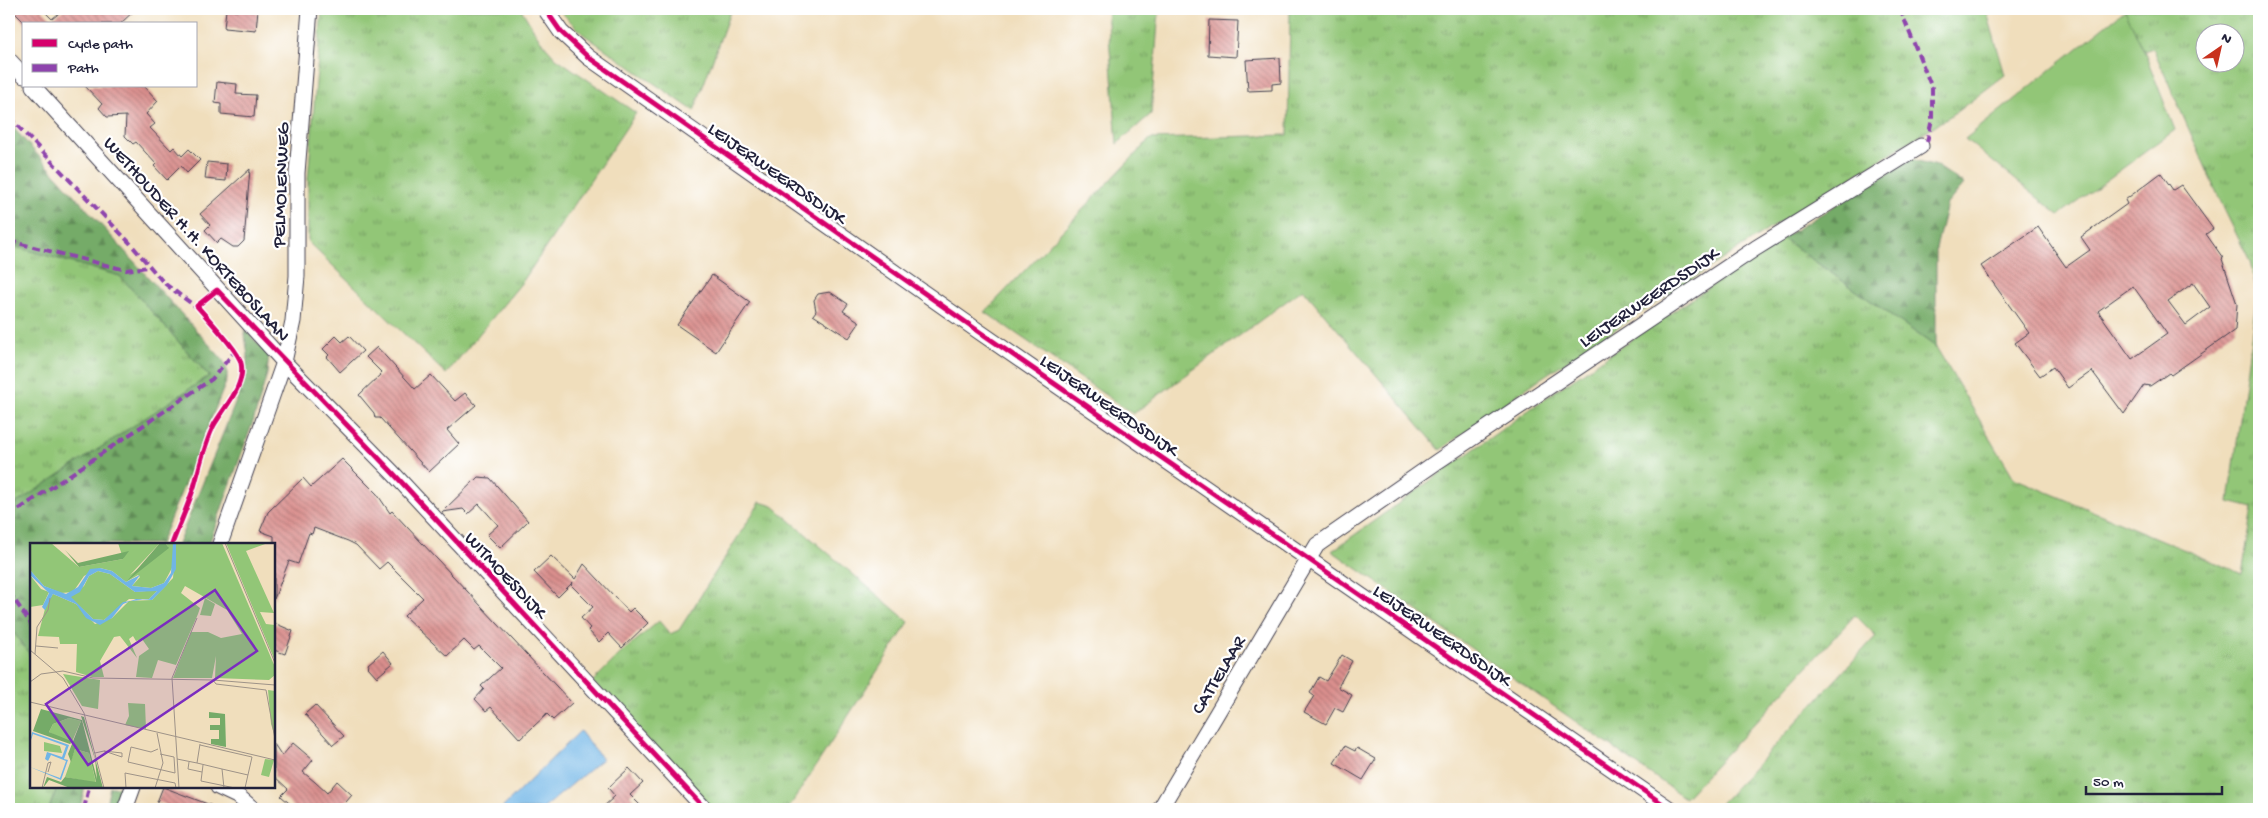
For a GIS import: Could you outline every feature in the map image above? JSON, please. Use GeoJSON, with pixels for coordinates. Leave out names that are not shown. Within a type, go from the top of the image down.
{"type":"FeatureCollection","features":[{"type":"Feature","properties":{"kind":"street","name":"PELMOLENWEG"},"geometry":{"type":"LineString","coordinates":[[284,362],[293,321],[297,276],[297,173],[310,9]]}},
{"type":"Feature","properties":{"kind":"street","name":"LEIJERWEERDSDIJK"},"geometry":{"type":"LineString","coordinates":[[545,9],[561,32],[588,57],[974,328],[1670,809]]}},
{"type":"Feature","properties":{"kind":"street"},"geometry":{"type":"LineString","coordinates":[[9,60],[22,74]]}},
{"type":"Feature","properties":{"kind":"street","name":"WETHOUDER H.H. KORTEBOSLAAN"},"geometry":{"type":"LineString","coordinates":[[35,88],[284,362],[220,543]]}},
{"type":"Feature","properties":{"kind":"street","name":"LEIJERWEERDSDIJK"},"geometry":{"type":"LineString","coordinates":[[1309,558],[1317,545],[1446,455],[1756,248],[1921,146]]}},
{"type":"Feature","properties":{"kind":"street","name":"WITMOESDIJK"},"geometry":{"type":"LineString","coordinates":[[284,362],[406,488],[705,809]]}},
{"type":"Feature","properties":{"kind":"street","name":"CATTELAAR"},"geometry":{"type":"LineString","coordinates":[[1160,809],[1309,558]]}},
{"type":"Feature","properties":{"kind":"street"},"geometry":{"type":"LineString","coordinates":[[125,809],[133,788]]}},
{"type":"Feature","properties":{"kind":"street"},"geometry":{"type":"LineString","coordinates":[[220,788],[253,809]]}},
{"type":"Feature","properties":{"kind":"green space"},"geometry":{"type":"Polygon","coordinates":[[[322,9],[521,9],[540,40],[556,58],[636,113],[523,281],[446,374],[308,242],[308,179],[322,9]]]}},
{"type":"Feature","properties":{"kind":"green space"},"geometry":{"type":"Polygon","coordinates":[[[558,9],[731,9],[694,111],[583,34],[558,9]]]}},
{"type":"Feature","properties":{"kind":"green space"},"geometry":{"type":"Polygon","coordinates":[[[1107,9],[1159,9],[1151,114],[1117,144],[1107,9]]]}},
{"type":"Feature","properties":{"kind":"green space"},"geometry":{"type":"Polygon","coordinates":[[[1290,9],[1986,9],[2005,75],[1955,113],[1769,229],[1538,380],[1440,450],[1303,289],[1133,414],[985,312],[1150,139],[1288,135],[1290,9]]]}},
{"type":"Feature","properties":{"kind":"green space"},"geometry":{"type":"Polygon","coordinates":[[[2124,9],[2259,9],[2259,809],[1716,809],[1876,636],[1855,615],[1685,798],[1332,551],[1554,392],[1782,238],[1936,347],[2014,478],[2242,574],[2253,508],[2229,502],[2257,293],[2250,262],[2224,209],[2153,48],[2144,51],[2124,9]]]}},
{"type":"Feature","properties":{"kind":"green space"},"geometry":{"type":"Polygon","coordinates":[[[2125,10],[2144,51],[2175,130],[2059,215],[1965,139],[2125,10]]]}},
{"type":"Feature","properties":{"kind":"green space"},"geometry":{"type":"Polygon","coordinates":[[[9,123],[223,360],[227,370],[227,380],[160,543],[30,543],[30,655],[9,626],[9,508],[209,376],[120,276],[9,245],[9,123]]]}},
{"type":"Feature","properties":{"kind":"green space"},"geometry":{"type":"Polygon","coordinates":[[[1911,159],[1937,166],[1964,184],[1947,204],[1936,248],[1936,347],[1782,238],[1911,159]]]}},
{"type":"Feature","properties":{"kind":"green space"},"geometry":{"type":"Polygon","coordinates":[[[9,245],[120,276],[209,376],[9,508],[9,245]]]}},
{"type":"Feature","properties":{"kind":"green space"},"geometry":{"type":"Polygon","coordinates":[[[244,329],[269,355],[267,374],[255,416],[209,543],[178,543],[241,389],[248,356],[244,329]]]}},
{"type":"Feature","properties":{"kind":"green space"},"geometry":{"type":"Polygon","coordinates":[[[760,502],[773,506],[909,622],[788,809],[713,809],[592,682],[620,654],[659,621],[670,634],[679,630],[760,502]]]}},
{"type":"Feature","properties":{"kind":"green space"},"geometry":{"type":"Polygon","coordinates":[[[9,626],[30,655],[30,788],[57,788],[49,809],[9,809],[9,626]]]}},
{"type":"Feature","properties":{"kind":"green space"},"geometry":{"type":"Polygon","coordinates":[[[57,788],[85,788],[80,809],[49,809],[57,788]]]}},
{"type":"Feature","properties":{"kind":"green space"},"geometry":{"type":"Polygon","coordinates":[[[110,788],[122,788],[114,809],[105,809],[110,788]]]}},
{"type":"Feature","properties":{"kind":"water"},"geometry":{"type":"Polygon","coordinates":[[[580,731],[602,759],[543,809],[501,809],[580,731]]]}},
{"type":"Feature","properties":{"kind":"building"},"geometry":{"type":"Polygon","coordinates":[[[11,9],[42,9],[52,19],[64,9],[136,9],[122,22],[24,22],[11,9]]]}},
{"type":"Feature","properties":{"kind":"building"},"geometry":{"type":"Polygon","coordinates":[[[237,9],[258,9],[256,31],[224,28],[226,10],[237,11],[237,9]]]}},
{"type":"Feature","properties":{"kind":"building"},"geometry":{"type":"Polygon","coordinates":[[[1209,20],[1238,21],[1236,57],[1208,55],[1209,20]]]}},
{"type":"Feature","properties":{"kind":"building"},"geometry":{"type":"Polygon","coordinates":[[[1280,58],[1281,83],[1272,84],[1272,90],[1248,91],[1246,60],[1280,58]]]}},
{"type":"Feature","properties":{"kind":"building"},"geometry":{"type":"Polygon","coordinates":[[[217,82],[237,84],[236,94],[256,95],[254,117],[221,114],[221,104],[215,103],[217,82]]]}},
{"type":"Feature","properties":{"kind":"building"},"geometry":{"type":"Polygon","coordinates":[[[87,88],[146,88],[158,101],[146,114],[155,124],[150,128],[171,150],[174,147],[182,156],[189,149],[200,160],[187,173],[181,166],[167,180],[154,166],[156,164],[136,142],[133,144],[125,136],[126,116],[107,117],[99,108],[102,104],[87,88]]]}},
{"type":"Feature","properties":{"kind":"building"},"geometry":{"type":"Polygon","coordinates":[[[207,162],[227,164],[226,181],[205,179],[207,162]]]}},
{"type":"Feature","properties":{"kind":"building"},"geometry":{"type":"Polygon","coordinates":[[[250,169],[244,241],[238,247],[233,247],[221,239],[217,243],[205,230],[210,225],[200,214],[250,169]]]}},
{"type":"Feature","properties":{"kind":"building"},"geometry":{"type":"Polygon","coordinates":[[[2161,173],[2173,190],[2181,185],[2213,229],[2206,234],[2223,258],[2237,304],[2235,330],[2171,375],[2169,373],[2150,386],[2144,385],[2124,414],[2092,371],[2068,388],[2053,367],[2040,376],[2015,343],[2029,333],[1981,266],[2038,227],[2066,267],[2090,250],[2081,237],[2127,204],[2125,200],[2161,173]],[[2193,283],[2168,301],[2186,325],[2210,307],[2193,283]],[[2133,286],[2098,311],[2132,359],[2167,334],[2133,286]]]}},
{"type":"Feature","properties":{"kind":"building"},"geometry":{"type":"Polygon","coordinates":[[[712,275],[750,302],[716,352],[677,325],[712,275]]]}},
{"type":"Feature","properties":{"kind":"building"},"geometry":{"type":"Polygon","coordinates":[[[830,292],[848,304],[843,311],[860,322],[849,338],[813,315],[816,311],[814,300],[818,294],[830,292]]]}},
{"type":"Feature","properties":{"kind":"building"},"geometry":{"type":"Polygon","coordinates":[[[336,336],[342,342],[349,336],[363,351],[340,372],[327,357],[329,355],[323,349],[336,336]]]}},
{"type":"Feature","properties":{"kind":"building"},"geometry":{"type":"Polygon","coordinates":[[[377,347],[415,389],[431,375],[455,401],[465,393],[476,405],[447,430],[459,444],[429,472],[380,418],[375,418],[374,413],[359,395],[382,373],[366,357],[377,347]]]}},
{"type":"Feature","properties":{"kind":"building"},"geometry":{"type":"Polygon","coordinates":[[[342,459],[377,494],[390,513],[392,511],[572,703],[553,720],[547,714],[520,739],[491,707],[486,711],[475,699],[484,689],[481,686],[501,668],[479,646],[474,650],[464,640],[447,656],[404,616],[423,598],[387,562],[379,569],[356,545],[314,528],[312,534],[309,533],[298,564],[289,561],[275,596],[274,536],[260,531],[268,512],[303,478],[311,487],[342,459]]]}},
{"type":"Feature","properties":{"kind":"building"},"geometry":{"type":"Polygon","coordinates":[[[478,477],[490,478],[528,521],[500,548],[487,535],[498,525],[479,504],[468,514],[463,509],[442,512],[478,477]]]}},
{"type":"Feature","properties":{"kind":"building"},"geometry":{"type":"Polygon","coordinates":[[[551,556],[575,579],[584,564],[629,612],[633,608],[648,623],[622,648],[608,633],[599,642],[588,630],[590,628],[581,618],[593,607],[571,585],[573,582],[558,597],[534,572],[551,556]]]}},
{"type":"Feature","properties":{"kind":"building"},"geometry":{"type":"Polygon","coordinates":[[[275,623],[293,631],[285,654],[275,650],[275,623]]]}},
{"type":"Feature","properties":{"kind":"building"},"geometry":{"type":"Polygon","coordinates":[[[383,651],[393,663],[377,677],[368,667],[368,664],[383,651]]]}},
{"type":"Feature","properties":{"kind":"building"},"geometry":{"type":"Polygon","coordinates":[[[1342,655],[1352,661],[1338,687],[1352,695],[1343,712],[1335,708],[1326,724],[1304,712],[1314,696],[1310,693],[1319,677],[1326,681],[1342,655]]]}},
{"type":"Feature","properties":{"kind":"building"},"geometry":{"type":"Polygon","coordinates":[[[315,705],[344,736],[333,745],[305,714],[315,705]]]}},
{"type":"Feature","properties":{"kind":"building"},"geometry":{"type":"Polygon","coordinates":[[[293,743],[313,760],[303,772],[327,793],[337,781],[352,795],[340,809],[296,809],[281,796],[288,789],[275,777],[275,746],[282,756],[293,743]]]}},
{"type":"Feature","properties":{"kind":"building"},"geometry":{"type":"Polygon","coordinates":[[[1345,746],[1355,751],[1357,748],[1376,759],[1363,780],[1334,763],[1345,746]]]}},
{"type":"Feature","properties":{"kind":"building"},"geometry":{"type":"Polygon","coordinates":[[[629,768],[643,783],[630,795],[644,809],[601,809],[615,796],[608,788],[629,768]]]}},
{"type":"Feature","properties":{"kind":"building"},"geometry":{"type":"Polygon","coordinates":[[[163,788],[166,788],[218,808],[165,809],[166,805],[157,802],[163,788]]]}},
{"type":"Feature","properties":{"kind":"marked path"},"geometry":{"type":"LineString","coordinates":[[1900,9],[1932,88],[1932,119],[1927,142]]}},
{"type":"Feature","properties":{"kind":"marked path"},"geometry":{"type":"LineString","coordinates":[[9,117],[129,242],[164,283],[200,310]]}},
{"type":"Feature","properties":{"kind":"marked path"},"geometry":{"type":"LineString","coordinates":[[9,241],[126,270],[148,267]]}},
{"type":"Feature","properties":{"kind":"marked path"},"geometry":{"type":"LineString","coordinates":[[9,516],[212,379],[235,351]]}},
{"type":"Feature","properties":{"kind":"marked path"},"geometry":{"type":"LineString","coordinates":[[9,592],[30,623]]}},
{"type":"Feature","properties":{"kind":"marked path"},"geometry":{"type":"LineString","coordinates":[[84,809],[89,788]]}},
{"type":"Feature","properties":{"kind":"cycle path"},"geometry":{"type":"LineString","coordinates":[[545,9],[561,32],[588,57],[974,328],[1670,809]]}},
{"type":"Feature","properties":{"kind":"cycle path"},"geometry":{"type":"LineString","coordinates":[[172,543],[192,494],[205,448],[214,425],[233,396],[242,372],[241,363],[235,351],[197,306],[217,290],[393,473],[705,809]]}}]}
